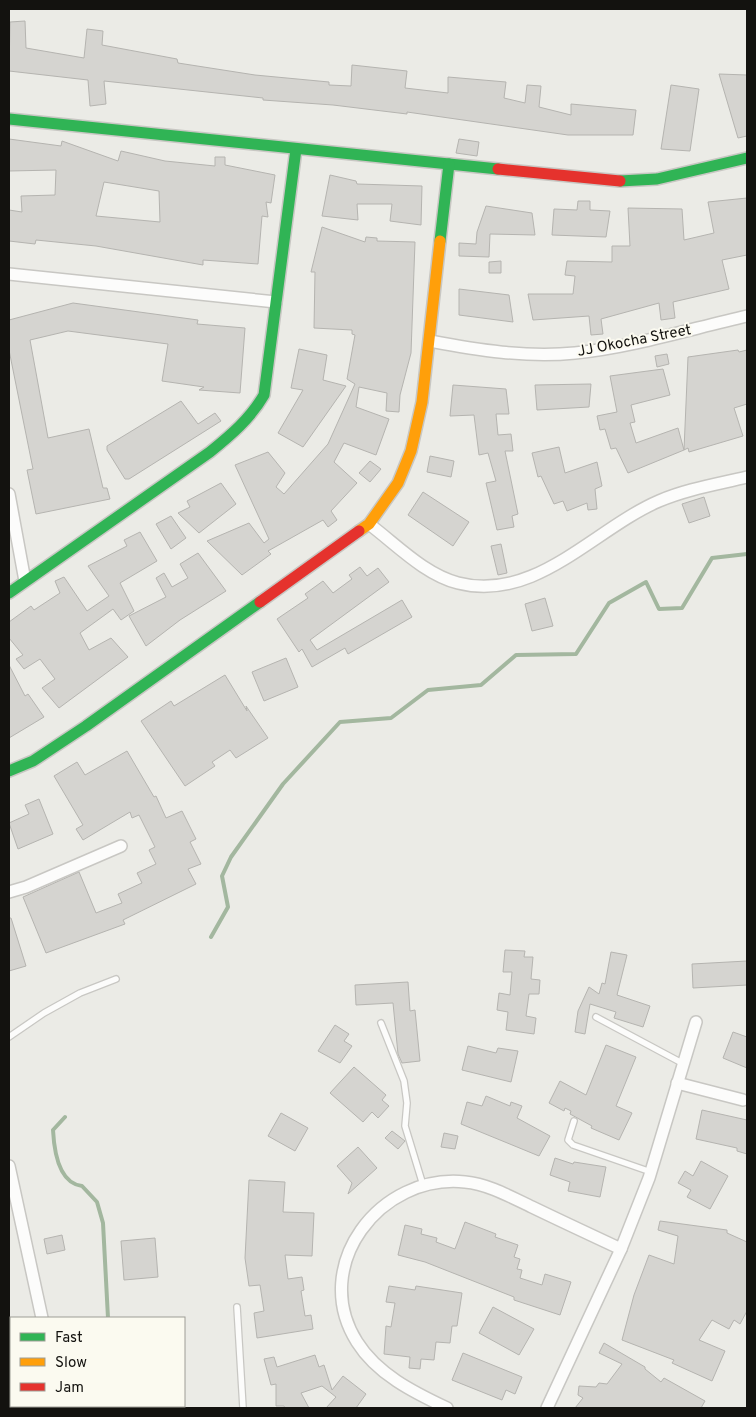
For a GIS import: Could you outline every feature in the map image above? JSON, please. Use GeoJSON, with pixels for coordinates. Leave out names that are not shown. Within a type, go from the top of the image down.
{"type":"FeatureCollection","features":[{"type":"Feature","properties":{"kind":"street"},"geometry":{"type":"LineString","coordinates":[[9,119],[614,181],[657,179],[747,158]]}},
{"type":"Feature","properties":{"kind":"street"},"geometry":{"type":"LineString","coordinates":[[9,593],[153,494],[242,426],[255,412],[264,395],[296,149]]}},
{"type":"Feature","properties":{"kind":"street"},"geometry":{"type":"LineString","coordinates":[[9,771],[33,761],[86,726],[369,524],[398,483],[411,451],[422,402],[449,164]]}},
{"type":"Feature","properties":{"kind":"street"},"geometry":{"type":"LineString","coordinates":[[9,274],[276,302]]}},
{"type":"Feature","properties":{"kind":"street","name":"JJ Okocha Street"},"geometry":{"type":"LineString","coordinates":[[430,341],[475,349],[530,354],[574,353],[615,347],[747,316]]}},
{"type":"Feature","properties":{"kind":"street"},"geometry":{"type":"LineString","coordinates":[[369,524],[427,569],[457,583],[491,587],[524,580],[550,567],[617,524],[660,501],[747,477]]}},
{"type":"Feature","properties":{"kind":"street"},"geometry":{"type":"LineString","coordinates":[[9,494],[25,581]]}},
{"type":"Feature","properties":{"kind":"street"},"geometry":{"type":"LineString","coordinates":[[9,892],[26,887],[121,846]]}},
{"type":"Feature","properties":{"kind":"street"},"geometry":{"type":"LineString","coordinates":[[547,1408],[621,1249],[651,1172],[682,1063],[696,1022]]}},
{"type":"Feature","properties":{"kind":"street"},"geometry":{"type":"LineString","coordinates":[[676,1083],[743,1100]]}},
{"type":"Feature","properties":{"kind":"street"},"geometry":{"type":"LineString","coordinates":[[9,1166],[42,1317]]}},
{"type":"Feature","properties":{"kind":"street"},"geometry":{"type":"LineString","coordinates":[[447,1408],[398,1382],[375,1365],[356,1341],[345,1312],[342,1288],[346,1262],[357,1234],[376,1210],[403,1192],[431,1182],[465,1182],[494,1189],[621,1249]]}},
{"type":"Feature","properties":{"kind":"lane"},"geometry":{"type":"LineString","coordinates":[[9,1036],[44,1013],[80,993],[116,979]]}},
{"type":"Feature","properties":{"kind":"lane"},"geometry":{"type":"LineString","coordinates":[[596,1017],[682,1063]]}},
{"type":"Feature","properties":{"kind":"lane"},"geometry":{"type":"LineString","coordinates":[[381,1023],[404,1080],[407,1103],[405,1126],[423,1185]]}},
{"type":"Feature","properties":{"kind":"lane"},"geometry":{"type":"LineString","coordinates":[[574,1121],[568,1140],[573,1145],[651,1172]]}},
{"type":"Feature","properties":{"kind":"lane"},"geometry":{"type":"LineString","coordinates":[[237,1307],[243,1408]]}},
{"type":"Feature","properties":{"kind":"building"},"geometry":{"type":"Polygon","coordinates":[[[25,21],[26,48],[84,58],[87,29],[103,31],[102,45],[177,59],[178,63],[255,75],[329,82],[329,85],[351,86],[352,65],[407,71],[405,88],[448,93],[448,77],[506,82],[504,98],[525,103],[527,85],[541,86],[539,107],[571,115],[571,104],[636,110],[633,135],[568,135],[407,112],[407,114],[333,105],[263,100],[263,98],[104,81],[106,104],[90,106],[88,80],[9,71],[10,22],[25,21]]]}},
{"type":"Feature","properties":{"kind":"building"},"geometry":{"type":"Polygon","coordinates":[[[719,74],[747,75],[747,136],[738,138],[719,74]]]}},
{"type":"Feature","properties":{"kind":"building"},"geometry":{"type":"Polygon","coordinates":[[[671,85],[699,89],[690,151],[661,149],[671,85]]]}},
{"type":"Feature","properties":{"kind":"building"},"geometry":{"type":"Polygon","coordinates":[[[9,139],[61,146],[62,141],[118,161],[121,151],[165,161],[215,166],[215,157],[225,157],[225,165],[275,175],[271,203],[266,202],[268,217],[262,216],[258,264],[203,260],[203,265],[96,246],[36,240],[35,244],[9,241],[9,210],[22,212],[21,196],[55,195],[56,170],[9,171],[9,139]],[[104,182],[96,216],[160,222],[159,191],[104,182]]]}},
{"type":"Feature","properties":{"kind":"building"},"geometry":{"type":"Polygon","coordinates":[[[459,139],[479,142],[477,156],[456,153],[459,139]]]}},
{"type":"Feature","properties":{"kind":"building"},"geometry":{"type":"Polygon","coordinates":[[[330,175],[356,181],[357,184],[422,186],[421,225],[390,221],[392,204],[357,204],[358,220],[322,216],[330,175]]]}},
{"type":"Feature","properties":{"kind":"building"},"geometry":{"type":"Polygon","coordinates":[[[747,198],[747,255],[722,260],[729,289],[673,302],[675,318],[661,320],[659,303],[601,319],[603,334],[591,335],[589,316],[533,320],[528,294],[573,294],[575,276],[565,275],[567,261],[612,262],[612,246],[630,246],[628,208],[682,209],[684,240],[714,233],[708,202],[747,198]]]}},
{"type":"Feature","properties":{"kind":"building"},"geometry":{"type":"Polygon","coordinates":[[[578,201],[590,201],[590,210],[610,211],[606,237],[552,235],[554,209],[577,210],[578,201]]]}},
{"type":"Feature","properties":{"kind":"building"},"geometry":{"type":"Polygon","coordinates":[[[486,206],[532,213],[535,235],[490,234],[489,257],[459,256],[459,243],[476,244],[477,232],[486,206]]]}},
{"type":"Feature","properties":{"kind":"building"},"geometry":{"type":"Polygon","coordinates":[[[322,227],[365,242],[366,237],[377,238],[377,241],[415,242],[411,353],[400,395],[399,412],[386,411],[387,393],[359,387],[356,407],[389,419],[376,455],[344,443],[334,462],[357,483],[331,511],[337,520],[328,527],[323,520],[268,551],[271,554],[242,575],[207,541],[249,523],[264,543],[269,539],[235,465],[268,452],[285,473],[276,487],[284,494],[328,444],[355,384],[347,379],[355,335],[352,334],[352,330],[314,328],[315,272],[311,272],[322,227]]]}},
{"type":"Feature","properties":{"kind":"building"},"geometry":{"type":"Polygon","coordinates":[[[501,261],[501,273],[489,273],[489,262],[501,261]]]}},
{"type":"Feature","properties":{"kind":"building"},"geometry":{"type":"Polygon","coordinates":[[[459,289],[509,295],[513,322],[459,315],[459,289]]]}},
{"type":"Feature","properties":{"kind":"building"},"geometry":{"type":"Polygon","coordinates":[[[73,303],[198,320],[197,324],[245,328],[240,393],[199,390],[204,387],[162,381],[168,344],[68,331],[30,340],[48,438],[89,429],[103,488],[107,488],[110,499],[36,514],[27,470],[33,469],[9,350],[9,320],[73,303]]]}},
{"type":"Feature","properties":{"kind":"building"},"geometry":{"type":"Polygon","coordinates":[[[299,349],[327,355],[323,380],[346,386],[303,447],[278,433],[303,390],[291,388],[299,349]]]}},
{"type":"Feature","properties":{"kind":"building"},"geometry":{"type":"Polygon","coordinates":[[[738,350],[739,352],[747,350],[747,404],[734,408],[743,436],[689,452],[688,448],[684,450],[688,357],[738,350]]]}},
{"type":"Feature","properties":{"kind":"building"},"geometry":{"type":"Polygon","coordinates":[[[667,354],[669,364],[657,367],[655,356],[667,354]]]}},
{"type":"Feature","properties":{"kind":"building"},"geometry":{"type":"Polygon","coordinates":[[[663,369],[670,395],[631,405],[635,422],[630,423],[636,443],[678,428],[684,450],[628,473],[616,448],[611,449],[605,429],[600,430],[597,416],[617,412],[610,376],[663,369]]]}},
{"type":"Feature","properties":{"kind":"building"},"geometry":{"type":"Polygon","coordinates":[[[591,384],[589,407],[537,410],[535,385],[591,384]]]}},
{"type":"Feature","properties":{"kind":"building"},"geometry":{"type":"Polygon","coordinates":[[[453,385],[506,389],[509,414],[496,414],[498,435],[511,434],[513,451],[505,451],[518,514],[512,516],[514,527],[497,530],[486,483],[496,481],[488,453],[479,455],[474,415],[450,416],[453,385]]]}},
{"type":"Feature","properties":{"kind":"building"},"geometry":{"type":"Polygon","coordinates":[[[181,401],[198,424],[215,413],[221,421],[129,479],[125,479],[107,450],[107,446],[181,401]]]}},
{"type":"Feature","properties":{"kind":"building"},"geometry":{"type":"Polygon","coordinates":[[[559,447],[565,473],[597,462],[602,486],[595,489],[597,509],[588,510],[587,503],[567,511],[563,501],[554,504],[541,476],[538,477],[532,453],[559,447]]]}},
{"type":"Feature","properties":{"kind":"building"},"geometry":{"type":"Polygon","coordinates":[[[430,456],[454,461],[451,477],[427,472],[430,456]]]}},
{"type":"Feature","properties":{"kind":"building"},"geometry":{"type":"Polygon","coordinates":[[[370,461],[381,469],[370,482],[359,473],[370,461]]]}},
{"type":"Feature","properties":{"kind":"building"},"geometry":{"type":"Polygon","coordinates":[[[221,483],[236,504],[199,533],[178,513],[190,507],[187,501],[221,483]]]}},
{"type":"Feature","properties":{"kind":"building"},"geometry":{"type":"Polygon","coordinates":[[[423,492],[469,522],[453,546],[408,515],[423,492]]]}},
{"type":"Feature","properties":{"kind":"building"},"geometry":{"type":"Polygon","coordinates":[[[704,497],[710,516],[689,523],[682,504],[704,497]]]}},
{"type":"Feature","properties":{"kind":"building"},"geometry":{"type":"Polygon","coordinates":[[[171,516],[186,538],[171,549],[156,524],[171,516]]]}},
{"type":"Feature","properties":{"kind":"building"},"geometry":{"type":"Polygon","coordinates":[[[140,532],[157,561],[120,583],[134,611],[121,620],[113,609],[80,633],[89,650],[111,638],[128,657],[59,708],[42,688],[55,679],[40,659],[24,669],[16,659],[23,655],[9,638],[9,622],[31,606],[34,610],[60,593],[55,581],[64,577],[87,611],[109,596],[88,566],[127,546],[124,540],[140,532]]]}},
{"type":"Feature","properties":{"kind":"building"},"geometry":{"type":"Polygon","coordinates":[[[501,544],[507,573],[498,575],[491,546],[501,544]]]}},
{"type":"Feature","properties":{"kind":"building"},"geometry":{"type":"Polygon","coordinates":[[[198,553],[226,591],[180,620],[146,646],[129,616],[166,597],[156,578],[164,573],[172,587],[188,578],[180,564],[198,553]]]}},
{"type":"Feature","properties":{"kind":"building"},"geometry":{"type":"Polygon","coordinates":[[[360,567],[367,576],[378,568],[389,582],[310,640],[317,650],[402,600],[412,617],[348,654],[345,648],[312,667],[302,649],[299,652],[277,619],[308,598],[305,594],[323,581],[333,593],[352,579],[349,575],[360,567]]]}},
{"type":"Feature","properties":{"kind":"building"},"geometry":{"type":"Polygon","coordinates":[[[545,598],[553,626],[532,631],[525,604],[545,598]]]}},
{"type":"Feature","properties":{"kind":"building"},"geometry":{"type":"Polygon","coordinates":[[[286,658],[298,687],[264,701],[252,672],[286,658]]]}},
{"type":"Feature","properties":{"kind":"building"},"geometry":{"type":"Polygon","coordinates":[[[9,665],[25,696],[28,694],[44,717],[9,738],[9,665]]]}},
{"type":"Feature","properties":{"kind":"building"},"geometry":{"type":"Polygon","coordinates":[[[225,675],[247,711],[246,706],[268,738],[236,758],[230,750],[212,762],[215,766],[185,786],[141,721],[171,701],[174,706],[225,675]]]}},
{"type":"Feature","properties":{"kind":"building"},"geometry":{"type":"Polygon","coordinates":[[[127,751],[154,797],[156,796],[166,818],[182,811],[196,839],[190,842],[201,864],[188,869],[196,884],[123,920],[125,924],[46,953],[23,897],[79,872],[96,913],[122,903],[118,894],[142,883],[137,873],[156,864],[149,850],[155,847],[139,815],[132,818],[130,812],[83,840],[76,829],[83,825],[54,776],[77,762],[85,775],[127,751]]]}},
{"type":"Feature","properties":{"kind":"building"},"geometry":{"type":"Polygon","coordinates":[[[39,799],[53,834],[18,849],[9,823],[29,814],[25,805],[39,799]]]}},
{"type":"Feature","properties":{"kind":"building"},"geometry":{"type":"Polygon","coordinates":[[[9,918],[11,918],[26,966],[9,971],[9,918]]]}},
{"type":"Feature","properties":{"kind":"building"},"geometry":{"type":"Polygon","coordinates":[[[505,950],[525,951],[524,957],[533,957],[531,979],[540,980],[539,994],[529,994],[526,1016],[536,1018],[534,1034],[506,1030],[508,1012],[497,1010],[499,993],[510,995],[512,972],[503,972],[505,950]]]}},
{"type":"Feature","properties":{"kind":"building"},"geometry":{"type":"Polygon","coordinates":[[[611,952],[627,955],[617,995],[650,1006],[643,1027],[614,1018],[616,1012],[590,1004],[585,1034],[575,1032],[578,1011],[589,987],[599,994],[602,983],[605,984],[611,952]]]}},
{"type":"Feature","properties":{"kind":"building"},"geometry":{"type":"Polygon","coordinates":[[[747,961],[747,985],[693,988],[692,964],[747,961]]]}},
{"type":"Feature","properties":{"kind":"building"},"geometry":{"type":"Polygon","coordinates":[[[408,982],[410,1011],[415,1010],[420,1061],[402,1063],[398,1054],[393,1003],[356,1005],[355,985],[408,982]]]}},
{"type":"Feature","properties":{"kind":"building"},"geometry":{"type":"Polygon","coordinates":[[[335,1025],[349,1034],[344,1041],[352,1046],[340,1063],[318,1051],[335,1025]]]}},
{"type":"Feature","properties":{"kind":"building"},"geometry":{"type":"Polygon","coordinates":[[[733,1032],[747,1037],[747,1068],[723,1058],[733,1032]]]}},
{"type":"Feature","properties":{"kind":"building"},"geometry":{"type":"Polygon","coordinates":[[[606,1045],[636,1057],[616,1106],[632,1113],[619,1140],[591,1128],[592,1126],[570,1114],[571,1111],[565,1108],[564,1111],[549,1103],[560,1081],[586,1095],[606,1045]]]}},
{"type":"Feature","properties":{"kind":"building"},"geometry":{"type":"Polygon","coordinates":[[[468,1046],[496,1053],[498,1048],[518,1051],[511,1082],[462,1070],[468,1046]]]}},
{"type":"Feature","properties":{"kind":"building"},"geometry":{"type":"Polygon","coordinates":[[[354,1067],[386,1095],[382,1100],[389,1106],[378,1118],[372,1112],[363,1122],[330,1093],[354,1067]]]}},
{"type":"Feature","properties":{"kind":"building"},"geometry":{"type":"Polygon","coordinates":[[[486,1096],[510,1106],[511,1102],[522,1106],[517,1118],[550,1136],[539,1156],[461,1124],[467,1102],[482,1106],[486,1096]]]}},
{"type":"Feature","properties":{"kind":"building"},"geometry":{"type":"Polygon","coordinates":[[[702,1110],[747,1120],[747,1154],[737,1151],[737,1148],[696,1139],[702,1110]]]}},
{"type":"Feature","properties":{"kind":"building"},"geometry":{"type":"Polygon","coordinates":[[[281,1113],[308,1128],[295,1151],[268,1136],[281,1113]]]}},
{"type":"Feature","properties":{"kind":"building"},"geometry":{"type":"Polygon","coordinates":[[[392,1131],[405,1141],[398,1149],[385,1138],[392,1131]]]}},
{"type":"Feature","properties":{"kind":"building"},"geometry":{"type":"Polygon","coordinates":[[[444,1133],[458,1136],[455,1149],[441,1147],[444,1133]]]}},
{"type":"Feature","properties":{"kind":"building"},"geometry":{"type":"Polygon","coordinates":[[[358,1147],[377,1168],[348,1194],[352,1183],[337,1166],[358,1147]]]}},
{"type":"Feature","properties":{"kind":"building"},"geometry":{"type":"Polygon","coordinates":[[[555,1158],[573,1164],[574,1162],[606,1167],[600,1197],[568,1191],[570,1182],[550,1175],[555,1158]]]}},
{"type":"Feature","properties":{"kind":"building"},"geometry":{"type":"Polygon","coordinates":[[[701,1161],[728,1176],[710,1209],[687,1197],[691,1190],[678,1183],[685,1171],[693,1176],[701,1161]]]}},
{"type":"Feature","properties":{"kind":"building"},"geometry":{"type":"Polygon","coordinates":[[[249,1180],[285,1182],[283,1212],[314,1213],[312,1256],[285,1255],[288,1279],[302,1277],[304,1290],[301,1291],[305,1316],[311,1315],[313,1329],[257,1338],[254,1313],[264,1311],[260,1285],[249,1286],[245,1258],[249,1180]]]}},
{"type":"Feature","properties":{"kind":"building"},"geometry":{"type":"Polygon","coordinates":[[[660,1221],[727,1230],[727,1233],[747,1242],[747,1311],[740,1324],[734,1320],[729,1329],[712,1320],[699,1340],[725,1351],[712,1381],[672,1363],[674,1360],[622,1340],[634,1295],[649,1255],[674,1264],[678,1236],[658,1230],[660,1221]]]}},
{"type":"Feature","properties":{"kind":"building"},"geometry":{"type":"Polygon","coordinates":[[[465,1222],[496,1234],[495,1237],[518,1245],[514,1257],[520,1259],[517,1269],[522,1270],[520,1278],[542,1285],[545,1274],[571,1282],[560,1315],[514,1300],[514,1297],[425,1262],[398,1255],[405,1225],[422,1229],[421,1234],[437,1238],[436,1242],[455,1249],[465,1222]]]}},
{"type":"Feature","properties":{"kind":"building"},"geometry":{"type":"Polygon","coordinates":[[[62,1235],[65,1250],[47,1254],[44,1239],[62,1235]]]}},
{"type":"Feature","properties":{"kind":"building"},"geometry":{"type":"Polygon","coordinates":[[[155,1238],[158,1277],[124,1280],[121,1241],[155,1238]]]}},
{"type":"Feature","properties":{"kind":"building"},"geometry":{"type":"Polygon","coordinates":[[[389,1286],[415,1290],[416,1286],[462,1293],[457,1326],[452,1326],[450,1343],[436,1342],[434,1360],[421,1359],[420,1369],[409,1368],[410,1357],[384,1354],[386,1326],[391,1327],[395,1303],[386,1302],[389,1286]]]}},
{"type":"Feature","properties":{"kind":"building"},"geometry":{"type":"Polygon","coordinates":[[[493,1307],[534,1329],[519,1355],[479,1333],[493,1307]]]}},
{"type":"Feature","properties":{"kind":"building"},"geometry":{"type":"Polygon","coordinates":[[[604,1343],[645,1367],[661,1382],[664,1378],[705,1401],[701,1408],[575,1408],[583,1398],[578,1395],[579,1386],[596,1387],[599,1383],[607,1384],[622,1364],[599,1353],[604,1343]]]}},
{"type":"Feature","properties":{"kind":"building"},"geometry":{"type":"Polygon","coordinates":[[[463,1353],[522,1377],[515,1394],[506,1390],[502,1400],[452,1380],[463,1353]]]}},
{"type":"Feature","properties":{"kind":"building"},"geometry":{"type":"Polygon","coordinates":[[[315,1355],[319,1367],[324,1365],[332,1390],[343,1376],[366,1394],[356,1408],[326,1408],[336,1397],[322,1386],[301,1393],[309,1408],[276,1406],[276,1384],[271,1385],[264,1359],[274,1357],[277,1367],[315,1355]]]}},
{"type":"Feature","properties":{"kind":"waterway"},"geometry":{"type":"LineString","coordinates":[[211,937],[228,907],[222,876],[231,857],[283,784],[340,722],[391,718],[428,690],[481,685],[516,655],[576,654],[609,603],[646,582],[659,609],[682,608],[712,558],[747,554]]}},
{"type":"Feature","properties":{"kind":"waterway"},"geometry":{"type":"LineString","coordinates":[[65,1117],[53,1130],[56,1155],[67,1179],[74,1184],[82,1186],[97,1202],[103,1223],[108,1317]]}},
{"type":"Feature","properties":{"kind":"traffic: fast"},"geometry":{"type":"LineString","coordinates":[[9,119],[498,169]]}},
{"type":"Feature","properties":{"kind":"traffic: fast"},"geometry":{"type":"LineString","coordinates":[[9,593],[210,452],[240,426],[259,404],[264,395],[296,149]]}},
{"type":"Feature","properties":{"kind":"traffic: fast"},"geometry":{"type":"LineString","coordinates":[[620,181],[657,179],[747,158]]}},
{"type":"Feature","properties":{"kind":"traffic: fast"},"geometry":{"type":"LineString","coordinates":[[440,241],[449,164]]}},
{"type":"Feature","properties":{"kind":"traffic: fast"},"geometry":{"type":"LineString","coordinates":[[9,771],[33,761],[86,726],[260,602]]}},
{"type":"Feature","properties":{"kind":"traffic: slow"},"geometry":{"type":"LineString","coordinates":[[359,531],[369,524],[398,483],[411,451],[422,402],[440,241]]}},
{"type":"Feature","properties":{"kind":"traffic: jam"},"geometry":{"type":"LineString","coordinates":[[498,169],[620,181]]}},
{"type":"Feature","properties":{"kind":"traffic: jam"},"geometry":{"type":"LineString","coordinates":[[260,602],[359,531]]}}]}
